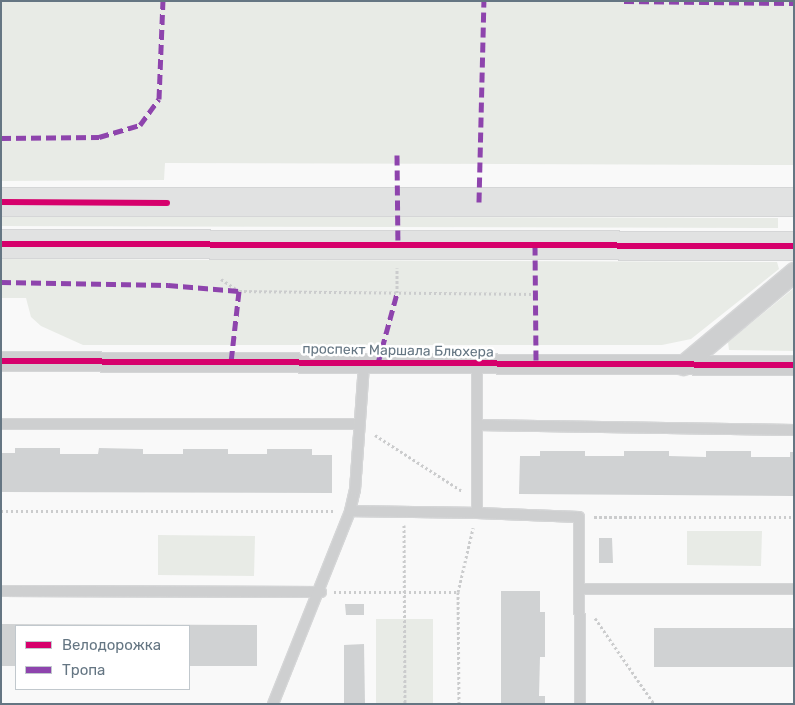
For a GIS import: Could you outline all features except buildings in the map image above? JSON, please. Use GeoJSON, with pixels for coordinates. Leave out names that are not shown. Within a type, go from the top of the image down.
{"type":"FeatureCollection","features":[{"type":"Feature","properties":{"kind":"main road"},"geometry":{"type":"LineString","coordinates":[[1,202],[794,202]]}},
{"type":"Feature","properties":{"kind":"main road"},"geometry":{"type":"LineString","coordinates":[[1,244],[794,246]]}},
{"type":"Feature","properties":{"kind":"street"},"geometry":{"type":"LineString","coordinates":[[683,364],[794,272]]}},
{"type":"Feature","properties":{"kind":"street","name":"проспект Маршала Блюхера"},"geometry":{"type":"LineString","coordinates":[[1,361],[794,365]]}},
{"type":"Feature","properties":{"kind":"lane"},"geometry":{"type":"LineString","coordinates":[[273,704],[320,592],[350,511],[355,490],[357,424],[364,363]]}},
{"type":"Feature","properties":{"kind":"lane"},"geometry":{"type":"LineString","coordinates":[[477,364],[477,513]]}},
{"type":"Feature","properties":{"kind":"lane"},"geometry":{"type":"LineString","coordinates":[[1,424],[357,424]]}},
{"type":"Feature","properties":{"kind":"lane"},"geometry":{"type":"LineString","coordinates":[[477,426],[794,430]]}},
{"type":"Feature","properties":{"kind":"lane"},"geometry":{"type":"LineString","coordinates":[[350,511],[579,517],[580,704]]}},
{"type":"Feature","properties":{"kind":"lane"},"geometry":{"type":"LineString","coordinates":[[579,589],[794,589]]}},
{"type":"Feature","properties":{"kind":"lane"},"geometry":{"type":"LineString","coordinates":[[1,592],[320,592]]}},
{"type":"Feature","properties":{"kind":"path"},"geometry":{"type":"LineString","coordinates":[[221,279],[239,292],[536,294]]}},
{"type":"Feature","properties":{"kind":"path"},"geometry":{"type":"LineString","coordinates":[[357,424],[477,500]]}},
{"type":"Feature","properties":{"kind":"path"},"geometry":{"type":"LineString","coordinates":[[1,511],[350,511]]}},
{"type":"Feature","properties":{"kind":"path"},"geometry":{"type":"LineString","coordinates":[[404,512],[406,592],[405,704]]}},
{"type":"Feature","properties":{"kind":"path"},"geometry":{"type":"LineString","coordinates":[[459,704],[458,592],[477,513]]}},
{"type":"Feature","properties":{"kind":"path"},"geometry":{"type":"LineString","coordinates":[[579,517],[794,517]]}},
{"type":"Feature","properties":{"kind":"path"},"geometry":{"type":"LineString","coordinates":[[579,589],[654,704]]}},
{"type":"Feature","properties":{"kind":"path"},"geometry":{"type":"LineString","coordinates":[[320,592],[458,592]]}},
{"type":"Feature","properties":{"kind":"shaded area"},"geometry":{"type":"Polygon","coordinates":[[[1,1],[794,1],[794,165],[165,163],[164,180],[1,181],[1,1]]]}},
{"type":"Feature","properties":{"kind":"shaded area"},"geometry":{"type":"Polygon","coordinates":[[[1,216],[778,218],[778,228],[1,226],[1,216]]]}},
{"type":"Feature","properties":{"kind":"shaded area"},"geometry":{"type":"Polygon","coordinates":[[[1,259],[777,262],[779,269],[691,339],[662,345],[83,345],[41,326],[31,317],[26,298],[1,298],[1,259]]]}},
{"type":"Feature","properties":{"kind":"shaded area"},"geometry":{"type":"Polygon","coordinates":[[[794,288],[794,351],[729,350],[728,342],[794,288]]]}},
{"type":"Feature","properties":{"kind":"shaded area"},"geometry":{"type":"Polygon","coordinates":[[[687,531],[762,531],[761,566],[687,565],[687,531]]]}},
{"type":"Feature","properties":{"kind":"shaded area"},"geometry":{"type":"Polygon","coordinates":[[[158,535],[255,536],[254,576],[158,575],[158,535]]]}},
{"type":"Feature","properties":{"kind":"shaded area"},"geometry":{"type":"Polygon","coordinates":[[[376,619],[433,619],[433,704],[376,704],[376,619]]]}},
{"type":"Feature","properties":{"kind":"marked path"},"geometry":{"type":"LineString","coordinates":[[1,138],[99,137],[140,125],[159,99],[163,1]]}},
{"type":"Feature","properties":{"kind":"marked path"},"geometry":{"type":"LineString","coordinates":[[479,202],[484,1]]}},
{"type":"Feature","properties":{"kind":"marked path"},"geometry":{"type":"LineString","coordinates":[[624,1],[794,3]]}},
{"type":"Feature","properties":{"kind":"marked path"},"geometry":{"type":"LineString","coordinates":[[397,155],[398,245]]}},
{"type":"Feature","properties":{"kind":"marked path"},"geometry":{"type":"LineString","coordinates":[[535,245],[536,365]]}},
{"type":"Feature","properties":{"kind":"marked path"},"geometry":{"type":"LineString","coordinates":[[1,282],[168,285],[239,291],[231,362]]}},
{"type":"Feature","properties":{"kind":"marked path"},"geometry":{"type":"LineString","coordinates":[[378,363],[397,293]]}},
{"type":"Feature","properties":{"kind":"cycle path"},"geometry":{"type":"LineString","coordinates":[[1,202],[167,203]]}},
{"type":"Feature","properties":{"kind":"cycle path"},"geometry":{"type":"LineString","coordinates":[[1,244],[794,246]]}},
{"type":"Feature","properties":{"kind":"cycle path"},"geometry":{"type":"LineString","coordinates":[[1,361],[794,365]]}}]}
